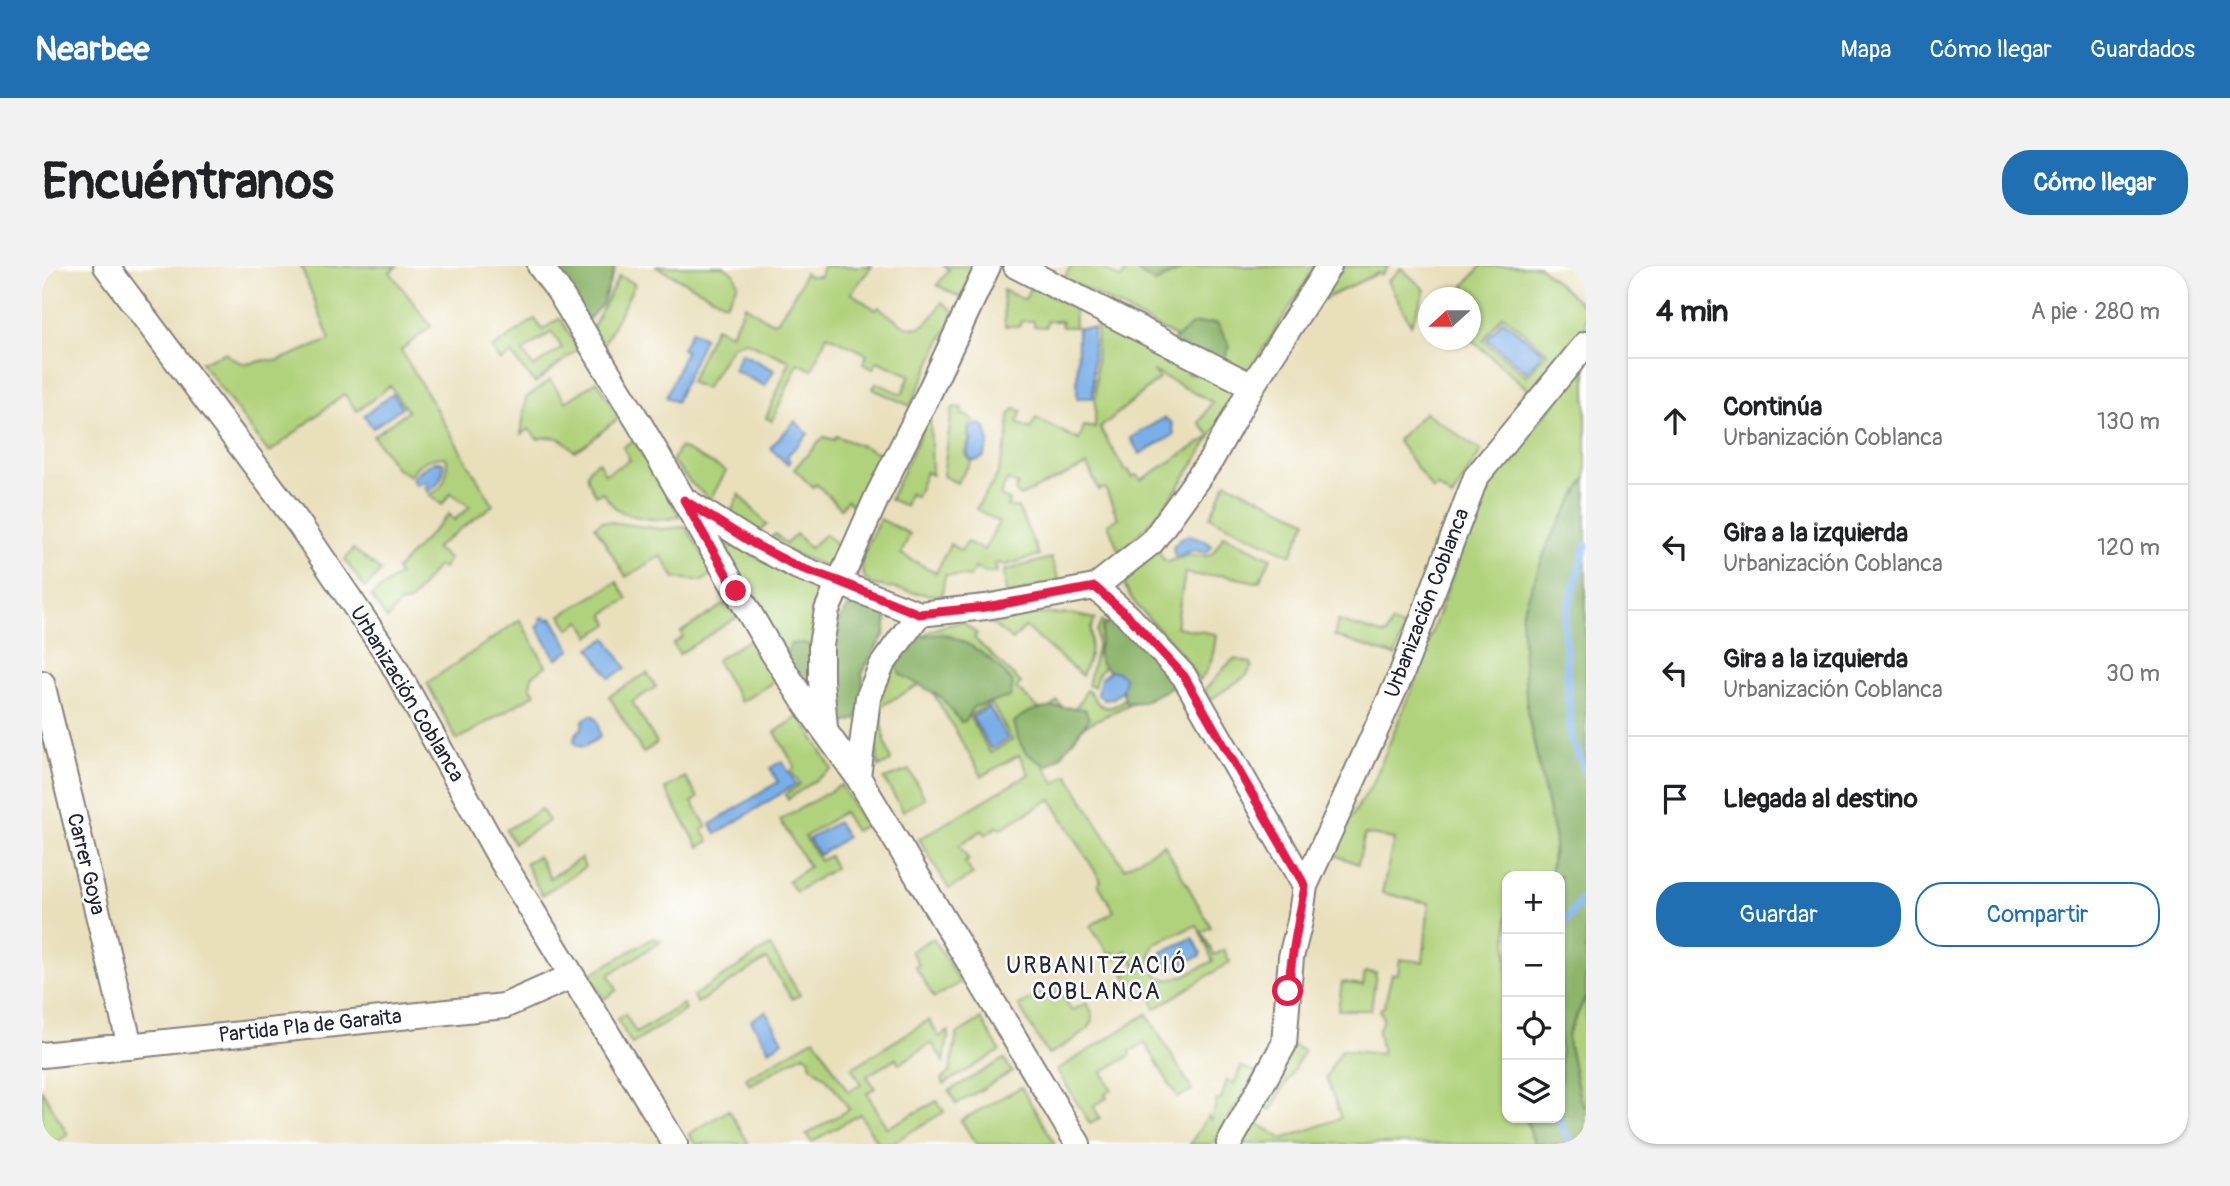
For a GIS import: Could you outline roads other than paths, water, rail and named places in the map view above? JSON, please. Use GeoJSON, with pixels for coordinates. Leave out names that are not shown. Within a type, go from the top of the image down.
{"type":"FeatureCollection","features":[{"type":"Feature","properties":{"kind":"street","name":"Urbanización Coblanca"},"geometry":{"type":"LineString","coordinates":[[106,266],[287,508],[388,655],[500,858],[675,1144]]}},
{"type":"Feature","properties":{"kind":"street"},"geometry":{"type":"LineString","coordinates":[[540,266],[558,290],[768,645],[858,777],[1078,1144]]}},
{"type":"Feature","properties":{"kind":"street"},"geometry":{"type":"LineString","coordinates":[[825,732],[821,645],[827,610],[838,581],[988,266]]}},
{"type":"Feature","properties":{"kind":"street"},"geometry":{"type":"LineString","coordinates":[[1016,266],[1252,386]]}},
{"type":"Feature","properties":{"kind":"street"},"geometry":{"type":"LineString","coordinates":[[684,500],[754,544],[798,567],[919,614],[986,607],[1095,587],[1152,542],[1211,460],[1252,386],[1329,266]]}},
{"type":"Feature","properties":{"kind":"street","name":"Urbanización Coblanca"},"geometry":{"type":"LineString","coordinates":[[1229,1144],[1284,1044],[1291,957],[1305,886],[1401,675],[1476,477],[1586,344]]}},
{"type":"Feature","properties":{"kind":"street"},"geometry":{"type":"LineString","coordinates":[[1095,587],[1129,617],[1184,676],[1305,886]]}},
{"type":"Feature","properties":{"kind":"street"},"geometry":{"type":"LineString","coordinates":[[858,777],[868,698],[882,665],[919,614]]}},
{"type":"Feature","properties":{"kind":"street","name":"Carrer Goya"},"geometry":{"type":"LineString","coordinates":[[42,683],[130,1046]]}},
{"type":"Feature","properties":{"kind":"street","name":"Partida Pla de Garaita"},"geometry":{"type":"LineString","coordinates":[[42,1055],[505,1006],[572,976]]}},
{"type":"Feature","properties":{"kind":"water"},"geometry":{"type":"Polygon","coordinates":[[[1503,320],[1543,352],[1527,372],[1487,339],[1503,320]]]}},
{"type":"Feature","properties":{"kind":"water"},"geometry":{"type":"Polygon","coordinates":[[[1078,328],[1093,328],[1093,398],[1077,398],[1078,328]]]}},
{"type":"Feature","properties":{"kind":"water"},"geometry":{"type":"Polygon","coordinates":[[[691,331],[704,338],[676,402],[666,397],[686,351],[682,349],[691,331]]]}},
{"type":"Feature","properties":{"kind":"water"},"geometry":{"type":"Polygon","coordinates":[[[741,353],[774,370],[765,386],[733,370],[741,353]]]}},
{"type":"Feature","properties":{"kind":"water"},"geometry":{"type":"Polygon","coordinates":[[[393,394],[402,407],[373,428],[364,415],[393,394]]]}},
{"type":"Feature","properties":{"kind":"water"},"geometry":{"type":"Polygon","coordinates":[[[1164,418],[1172,423],[1174,435],[1140,454],[1130,438],[1164,418]]]}},
{"type":"Feature","properties":{"kind":"water"},"geometry":{"type":"Polygon","coordinates":[[[795,421],[808,434],[787,456],[790,461],[787,464],[770,448],[795,421]]]}},
{"type":"Feature","properties":{"kind":"water"},"geometry":{"type":"Polygon","coordinates":[[[979,424],[986,427],[989,443],[983,458],[975,461],[970,459],[967,453],[971,441],[969,432],[973,426],[979,424]]]}},
{"type":"Feature","properties":{"kind":"water"},"geometry":{"type":"Polygon","coordinates":[[[434,462],[443,462],[443,471],[435,487],[428,492],[425,488],[428,484],[426,482],[416,485],[412,479],[434,462]]]}},
{"type":"Feature","properties":{"kind":"water"},"geometry":{"type":"Polygon","coordinates":[[[1189,535],[1205,540],[1212,546],[1206,553],[1194,550],[1175,557],[1173,546],[1189,535]]]}},
{"type":"Feature","properties":{"kind":"water"},"geometry":{"type":"Polygon","coordinates":[[[545,617],[548,620],[552,618],[571,650],[556,659],[537,627],[540,625],[540,618],[545,617]]]}},
{"type":"Feature","properties":{"kind":"water"},"geometry":{"type":"Polygon","coordinates":[[[607,638],[626,668],[610,678],[590,648],[607,638]]]}},
{"type":"Feature","properties":{"kind":"water"},"geometry":{"type":"Polygon","coordinates":[[[1111,671],[1124,677],[1123,686],[1116,696],[1104,700],[1097,693],[1102,677],[1111,671]]]}},
{"type":"Feature","properties":{"kind":"water"},"geometry":{"type":"Polygon","coordinates":[[[989,707],[1008,739],[991,749],[972,717],[989,707]]]}},
{"type":"Feature","properties":{"kind":"water"},"geometry":{"type":"Polygon","coordinates":[[[594,716],[598,722],[600,737],[584,747],[578,746],[574,742],[575,735],[582,728],[583,720],[594,716]]]}},
{"type":"Feature","properties":{"kind":"water"},"geometry":{"type":"Polygon","coordinates":[[[782,761],[796,784],[716,834],[711,824],[778,782],[770,768],[782,761]]]}},
{"type":"Feature","properties":{"kind":"water"},"geometry":{"type":"Polygon","coordinates":[[[837,822],[847,837],[819,855],[809,839],[837,822]]]}},
{"type":"Feature","properties":{"kind":"water"},"geometry":{"type":"Polygon","coordinates":[[[1192,938],[1201,953],[1200,956],[1170,969],[1163,964],[1162,952],[1192,938]]]}},
{"type":"Feature","properties":{"kind":"water"},"geometry":{"type":"Polygon","coordinates":[[[766,1011],[783,1041],[769,1050],[751,1020],[766,1011]]]}},
{"type":"Feature","properties":{"kind":"waterway"},"geometry":{"type":"LineString","coordinates":[[1586,546],[1564,622],[1571,738],[1586,773]]}},
{"type":"Feature","properties":{"kind":"waterway"},"geometry":{"type":"LineString","coordinates":[[1565,923],[1585,895],[1586,879]]}},
{"type":"Feature","properties":{"kind":"waterway"},"geometry":{"type":"LineString","coordinates":[[1561,1123],[1570,1144]]}},
{"type":"Feature","properties":{"kind":"district","name":"URBANITZACIÓ COBLANCA"},"geometry":{"type":"Point","coordinates":[1097,978]}}]}
